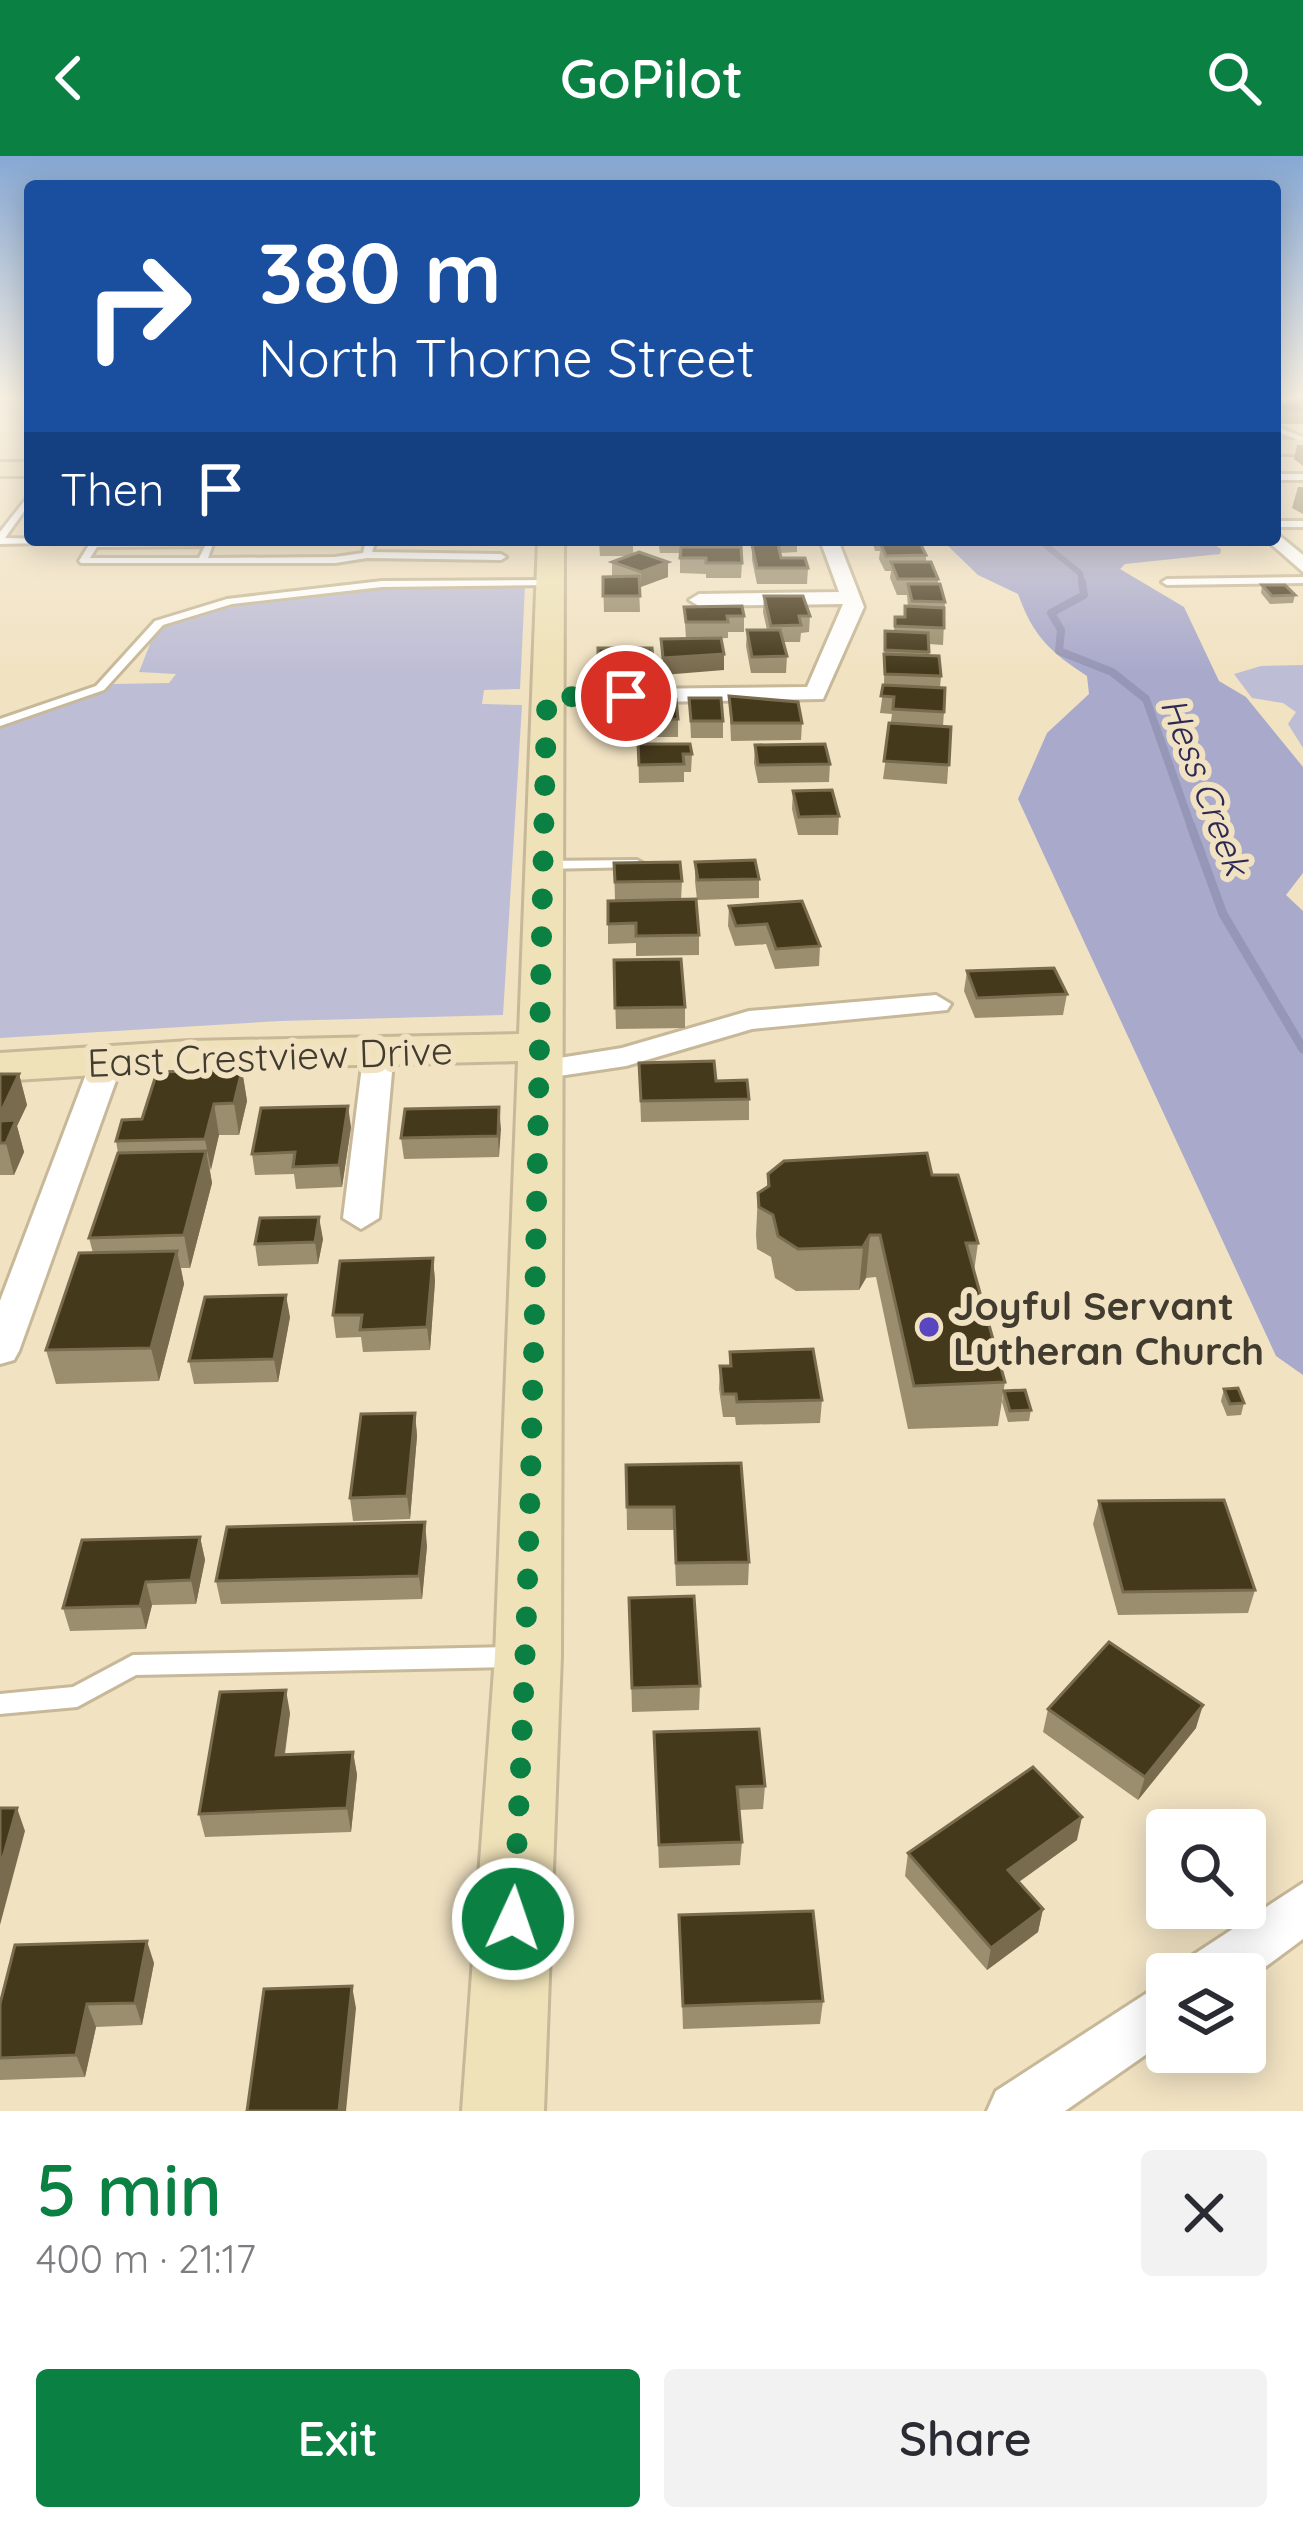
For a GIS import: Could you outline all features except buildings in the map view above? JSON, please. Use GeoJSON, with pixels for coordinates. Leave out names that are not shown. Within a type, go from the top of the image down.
{"type":"FeatureCollection","features":[{"type":"Feature","properties":{"kind":"main road"},"geometry":{"type":"LineString","coordinates":[[503,2111],[528,1656],[551,546]]}},
{"type":"Feature","properties":{"kind":"main road","name":"East Crestview Drive"},"geometry":{"type":"LineString","coordinates":[[0,1067],[379,1050],[540,1058]]}},
{"type":"Feature","properties":{"kind":"street"},"geometry":{"type":"LineString","coordinates":[[1281,544],[1303,566]]}},
{"type":"Feature","properties":{"kind":"street"},"geometry":{"type":"LineString","coordinates":[[547,697],[815,694],[853,615],[831,546]]}},
{"type":"Feature","properties":{"kind":"street"},"geometry":{"type":"LineString","coordinates":[[699,600],[851,598]]}},
{"type":"Feature","properties":{"kind":"street"},"geometry":{"type":"LineString","coordinates":[[540,1058],[626,1058],[749,1020],[936,1004]]}},
{"type":"Feature","properties":{"kind":"street"},"geometry":{"type":"LineString","coordinates":[[361,1218],[379,1050]]}},
{"type":"Feature","properties":{"kind":"street"},"geometry":{"type":"LineString","coordinates":[[0,1351],[107,1061]]}},
{"type":"Feature","properties":{"kind":"street"},"geometry":{"type":"LineString","coordinates":[[1241,1953],[1303,1908]]}},
{"type":"Feature","properties":{"kind":"street"},"geometry":{"type":"LineString","coordinates":[[1016,2111],[1146,2021]]}},
{"type":"Feature","properties":{"kind":"lane"},"geometry":{"type":"LineString","coordinates":[[0,539],[24,505]]}},
{"type":"Feature","properties":{"kind":"lane"},"geometry":{"type":"LineString","coordinates":[[90,546],[84,561],[501,557]]}},
{"type":"Feature","properties":{"kind":"lane"},"geometry":{"type":"LineString","coordinates":[[202,560],[209,546]]}},
{"type":"Feature","properties":{"kind":"lane"},"geometry":{"type":"LineString","coordinates":[[367,555],[369,546]]}},
{"type":"Feature","properties":{"kind":"lane"},"geometry":{"type":"LineString","coordinates":[[1167,581],[1303,580]]}},
{"type":"Feature","properties":{"kind":"lane"},"geometry":{"type":"LineString","coordinates":[[0,723],[100,688],[159,623],[231,601],[382,584],[550,583]]}},
{"type":"Feature","properties":{"kind":"lane"},"geometry":{"type":"LineString","coordinates":[[542,865],[658,864]]}},
{"type":"Feature","properties":{"kind":"lane"},"geometry":{"type":"LineString","coordinates":[[0,1704],[77,1697],[133,1665],[528,1656]]}},
{"type":"Feature","properties":{"kind":"shaded area"},"geometry":{"type":"Polygon","coordinates":[[[948,546],[1221,549],[1220,554],[1125,564],[1120,569],[1184,607],[1219,681],[1246,697],[1303,767],[1303,873],[1286,895],[1303,911],[1303,1375],[1276,1356],[1018,799],[1047,733],[1089,694],[1087,676],[1044,642],[1018,594],[978,575],[948,546]]]}},
{"type":"Feature","properties":{"kind":"shaded area"},"geometry":{"type":"Polygon","coordinates":[[[439,584],[525,586],[520,689],[484,690],[482,704],[522,705],[503,1015],[280,1021],[0,1038],[0,725],[114,684],[169,683],[176,674],[139,672],[156,629],[225,608],[296,596],[439,584]]]}},
{"type":"Feature","properties":{"kind":"shaded area"},"geometry":{"type":"Polygon","coordinates":[[[1303,665],[1303,748],[1288,724],[1296,712],[1283,703],[1252,698],[1234,674],[1261,666],[1303,665]]]}},
{"type":"Feature","properties":{"kind":"waterway","name":"Hess Creek"},"geometry":{"type":"LineString","coordinates":[[1046,546],[1080,573],[1082,585]]}},
{"type":"Feature","properties":{"kind":"waterway","name":"Hess Creek"},"geometry":{"type":"LineString","coordinates":[[1082,582],[1084,595],[1051,613],[1061,630],[1059,651],[1112,672],[1146,699],[1192,829]]}},
{"type":"Feature","properties":{"kind":"waterway","name":"Hess Creek"},"geometry":{"type":"LineString","coordinates":[[1191,826],[1223,914],[1303,1049]]}},
{"type":"Feature","properties":{"kind":"place","name":"Joyful Servant Lutheran Church"},"geometry":{"type":"Point","coordinates":[929,1327]}},
{"type":"Feature","properties":{"kind":"route"},"geometry":{"type":"LineString","coordinates":[[513,1919],[534,1448],[534,1187],[547,697],[626,696]]}}]}
